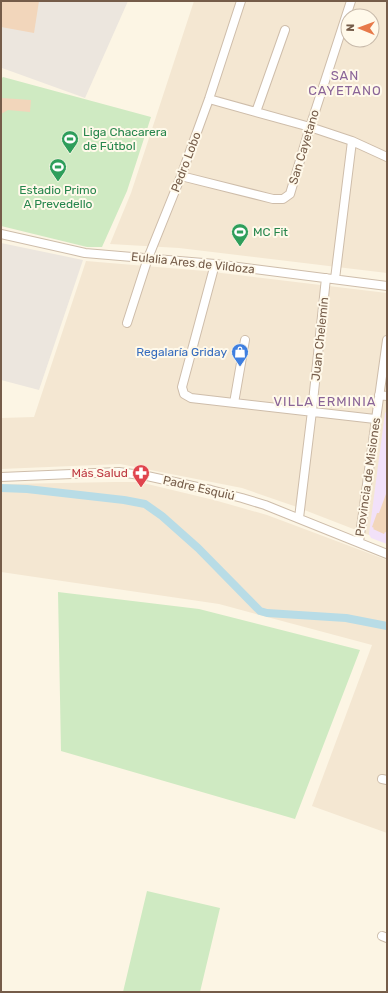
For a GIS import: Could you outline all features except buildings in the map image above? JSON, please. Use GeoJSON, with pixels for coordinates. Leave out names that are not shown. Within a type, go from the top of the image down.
{"type":"FeatureCollection","features":[{"type":"Feature","properties":{"kind":"street","name":"Pedro Lobo"},"geometry":{"type":"LineString","coordinates":[[127,323],[148,258],[181,176],[209,99],[241,1]]}},
{"type":"Feature","properties":{"kind":"street","name":"San Cayetano"},"geometry":{"type":"LineString","coordinates":[[181,176],[273,200],[283,199],[290,194],[351,1]]}},
{"type":"Feature","properties":{"kind":"street"},"geometry":{"type":"LineString","coordinates":[[256,112],[285,30]]}},
{"type":"Feature","properties":{"kind":"street"},"geometry":{"type":"LineString","coordinates":[[209,99],[310,127],[352,141],[387,157]]}},
{"type":"Feature","properties":{"kind":"street"},"geometry":{"type":"LineString","coordinates":[[335,279],[352,141]]}},
{"type":"Feature","properties":{"kind":"street","name":"Eulalia Ares de Vildoza"},"geometry":{"type":"LineString","coordinates":[[1,234],[85,253],[215,264],[387,286]]}},
{"type":"Feature","properties":{"kind":"street"},"geometry":{"type":"LineString","coordinates":[[215,264],[182,387],[184,394],[191,398],[376,419]]}},
{"type":"Feature","properties":{"kind":"street","name":"Juan Chelemín"},"geometry":{"type":"LineString","coordinates":[[299,518],[326,278]]}},
{"type":"Feature","properties":{"kind":"street"},"geometry":{"type":"LineString","coordinates":[[234,403],[246,340]]}},
{"type":"Feature","properties":{"kind":"street","name":"Provincia de Misiones"},"geometry":{"type":"LineString","coordinates":[[359,542],[376,419],[383,395],[387,340]]}},
{"type":"Feature","properties":{"kind":"street","name":"Padre Esquiú"},"geometry":{"type":"LineString","coordinates":[[1,477],[119,472],[147,476],[211,490],[265,505],[387,554]]}},
{"type":"Feature","properties":{"kind":"shaded area"},"geometry":{"type":"Polygon","coordinates":[[[1,1],[128,1],[85,98],[2,68],[1,69],[1,1]]]}},
{"type":"Feature","properties":{"kind":"shaded area"},"geometry":{"type":"Polygon","coordinates":[[[194,1],[387,1],[387,273],[179,248],[110,244],[131,193],[194,1]]]}},
{"type":"Feature","properties":{"kind":"shaded area"},"geometry":{"type":"Polygon","coordinates":[[[1,243],[83,260],[39,390],[1,380],[1,243]]]}},
{"type":"Feature","properties":{"kind":"shaded area"},"geometry":{"type":"Polygon","coordinates":[[[86,261],[205,271],[387,293],[387,542],[294,506],[242,488],[120,464],[1,469],[1,418],[34,417],[86,261]]]}},
{"type":"Feature","properties":{"kind":"shaded area"},"geometry":{"type":"Polygon","coordinates":[[[387,411],[387,544],[371,538],[369,534],[385,413],[387,411]]]}},
{"type":"Feature","properties":{"kind":"shaded area"},"geometry":{"type":"Polygon","coordinates":[[[139,482],[214,500],[267,515],[387,560],[387,833],[312,806],[372,645],[219,604],[1,572],[1,486],[7,484],[139,482]]]}},
{"type":"Feature","properties":{"kind":"green space","name":"Liga Chacarera de Fútbol"},"geometry":{"type":"Polygon","coordinates":[[[3,77],[151,117],[127,191],[102,247],[87,247],[1,226],[1,79],[3,77]]]}},
{"type":"Feature","properties":{"kind":"green space"},"geometry":{"type":"Polygon","coordinates":[[[58,592],[199,609],[360,650],[295,819],[61,751],[58,592]]]}},
{"type":"Feature","properties":{"kind":"green space"},"geometry":{"type":"Polygon","coordinates":[[[147,891],[220,908],[200,992],[123,992],[147,891]]]}},
{"type":"Feature","properties":{"kind":"waterway"},"geometry":{"type":"LineString","coordinates":[[1,488],[27,489],[124,500],[145,504],[162,516],[198,548],[260,611],[267,613],[346,618],[387,626]]}},
{"type":"Feature","properties":{"kind":"place","name":"Liga Chacarera de Fútbol"},"geometry":{"type":"Point","coordinates":[70,154]}},
{"type":"Feature","properties":{"kind":"place","name":"Estadio Primo A Prevedello"},"geometry":{"type":"Point","coordinates":[58,182]}},
{"type":"Feature","properties":{"kind":"place","name":"MC Fit"},"geometry":{"type":"Point","coordinates":[240,247]}},
{"type":"Feature","properties":{"kind":"place","name":"Regalaría Griday"},"geometry":{"type":"Point","coordinates":[240,367]}},
{"type":"Feature","properties":{"kind":"place","name":"Más Salud"},"geometry":{"type":"Point","coordinates":[141,488]}},
{"type":"Feature","properties":{"kind":"district","name":"SAN CAYETANO"},"geometry":{"type":"Point","coordinates":[345,82]}},
{"type":"Feature","properties":{"kind":"district","name":"VILLA ERMINIA"},"geometry":{"type":"Point","coordinates":[325,401]}}]}
